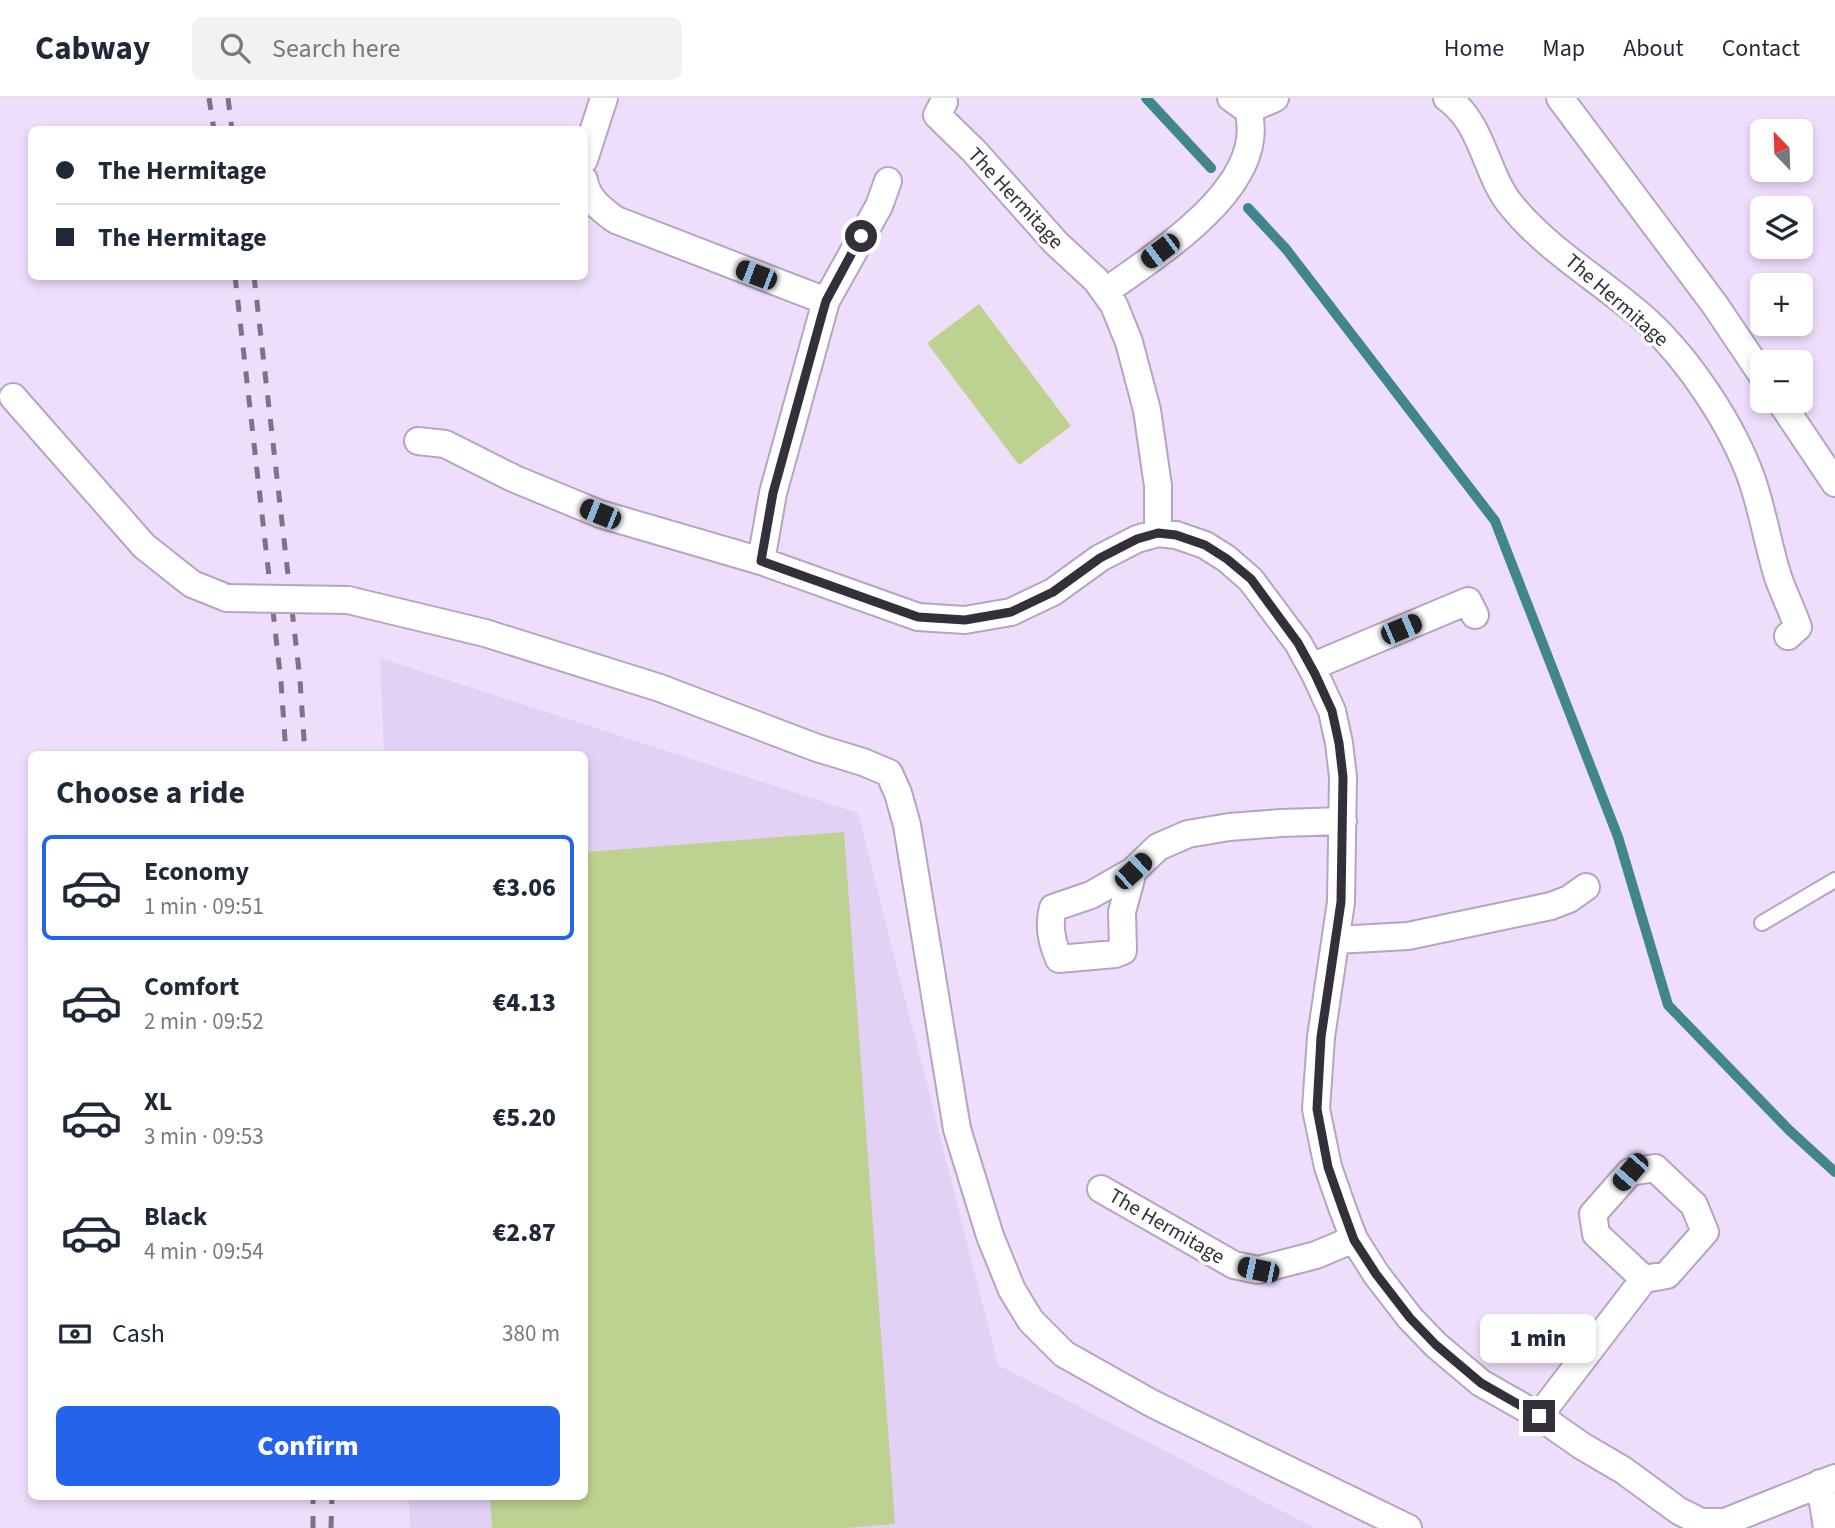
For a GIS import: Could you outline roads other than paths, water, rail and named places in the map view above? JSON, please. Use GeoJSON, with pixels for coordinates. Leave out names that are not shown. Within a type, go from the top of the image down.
{"type":"FeatureCollection","features":[{"type":"Feature","properties":{"kind":"street"},"geometry":{"type":"LineString","coordinates":[[588,148],[604,98]]}},
{"type":"Feature","properties":{"kind":"street"},"geometry":{"type":"LineString","coordinates":[[1105,292],[1193,226],[1223,196],[1241,171],[1253,125],[1240,104],[1275,98]]}},
{"type":"Feature","properties":{"kind":"street","name":"The Hermitage"},"geometry":{"type":"LineString","coordinates":[[1447,98],[1457,105],[1470,122],[1496,182],[1511,204],[1535,230],[1650,324],[1672,348],[1709,398],[1733,439],[1751,479],[1778,577],[1797,627],[1788,636]]}},
{"type":"Feature","properties":{"kind":"street"},"geometry":{"type":"LineString","coordinates":[[1560,98],[1716,305],[1750,357]]}},
{"type":"Feature","properties":{"kind":"street","name":"The Hermitage"},"geometry":{"type":"LineString","coordinates":[[944,102],[937,115],[974,150],[1056,243],[1096,280],[1114,305],[1129,342],[1147,410],[1158,486],[1158,533]]}},
{"type":"Feature","properties":{"kind":"street"},"geometry":{"type":"LineString","coordinates":[[761,561],[773,493],[826,301],[879,206],[888,181]]}},
{"type":"Feature","properties":{"kind":"street"},"geometry":{"type":"LineString","coordinates":[[588,192],[593,201],[616,220],[826,301]]}},
{"type":"Feature","properties":{"kind":"street"},"geometry":{"type":"LineString","coordinates":[[13,397],[144,547],[192,584],[227,598],[348,600],[485,633],[660,688],[889,773],[907,825],[957,1129],[990,1236],[1012,1290],[1031,1321],[1064,1354],[1153,1404],[1364,1509],[1408,1528]]}},
{"type":"Feature","properties":{"kind":"street"},"geometry":{"type":"LineString","coordinates":[[1788,413],[1835,483]]}},
{"type":"Feature","properties":{"kind":"street"},"geometry":{"type":"LineString","coordinates":[[418,441],[445,444],[515,479],[600,514],[761,561],[918,617],[965,620],[1011,612],[1053,592],[1100,558],[1137,539],[1158,533],[1176,535],[1205,545],[1227,559],[1251,579],[1298,643],[1332,711],[1339,743],[1343,777],[1341,902],[1321,1037],[1317,1109],[1328,1167],[1354,1240],[1410,1318],[1436,1345],[1481,1383],[1539,1416],[1623,1470],[1674,1520],[1725,1522],[1828,1480],[1826,1528]]}},
{"type":"Feature","properties":{"kind":"street"},"geometry":{"type":"LineString","coordinates":[[1311,667],[1468,601],[1475,615]]}},
{"type":"Feature","properties":{"kind":"street"},"geometry":{"type":"LineString","coordinates":[[1133,871],[1158,847],[1188,834],[1255,825],[1343,821]]}},
{"type":"Feature","properties":{"kind":"street"},"geometry":{"type":"LineString","coordinates":[[1336,940],[1408,936],[1538,909],[1569,900],[1586,887]]}},
{"type":"Feature","properties":{"kind":"street"},"geometry":{"type":"LineString","coordinates":[[1539,1416],[1644,1279],[1667,1275],[1705,1232],[1694,1205],[1655,1168],[1630,1172],[1594,1214],[1597,1234],[1644,1279]]}},
{"type":"Feature","properties":{"kind":"street","name":"The Hermitage"},"geometry":{"type":"LineString","coordinates":[[1101,1189],[1234,1265],[1258,1270],[1316,1255],[1354,1240]]}},
{"type":"Feature","properties":{"kind":"lane"},"geometry":{"type":"LineString","coordinates":[[1762,923],[1835,880]]}},
{"type":"Feature","properties":{"kind":"waterway"},"geometry":{"type":"LineString","coordinates":[[1146,98],[1211,168]]}},
{"type":"Feature","properties":{"kind":"waterway"},"geometry":{"type":"LineString","coordinates":[[1248,208],[1286,249],[1495,521],[1618,837],[1668,1005],[1789,1130],[1835,1172]]}},
{"type":"Feature","properties":{"kind":"railway"},"geometry":{"type":"LineString","coordinates":[[209,98],[213,126]]}},
{"type":"Feature","properties":{"kind":"railway"},"geometry":{"type":"LineString","coordinates":[[228,98],[232,126]]}},
{"type":"Feature","properties":{"kind":"railway"},"geometry":{"type":"LineString","coordinates":[[235,280],[281,682],[286,751]]}},
{"type":"Feature","properties":{"kind":"railway"},"geometry":{"type":"LineString","coordinates":[[254,280],[300,680],[305,751]]}},
{"type":"Feature","properties":{"kind":"railway"},"geometry":{"type":"LineString","coordinates":[[313,1500],[313,1528]]}},
{"type":"Feature","properties":{"kind":"railway"},"geometry":{"type":"LineString","coordinates":[[331,1528],[332,1500]]}}]}
